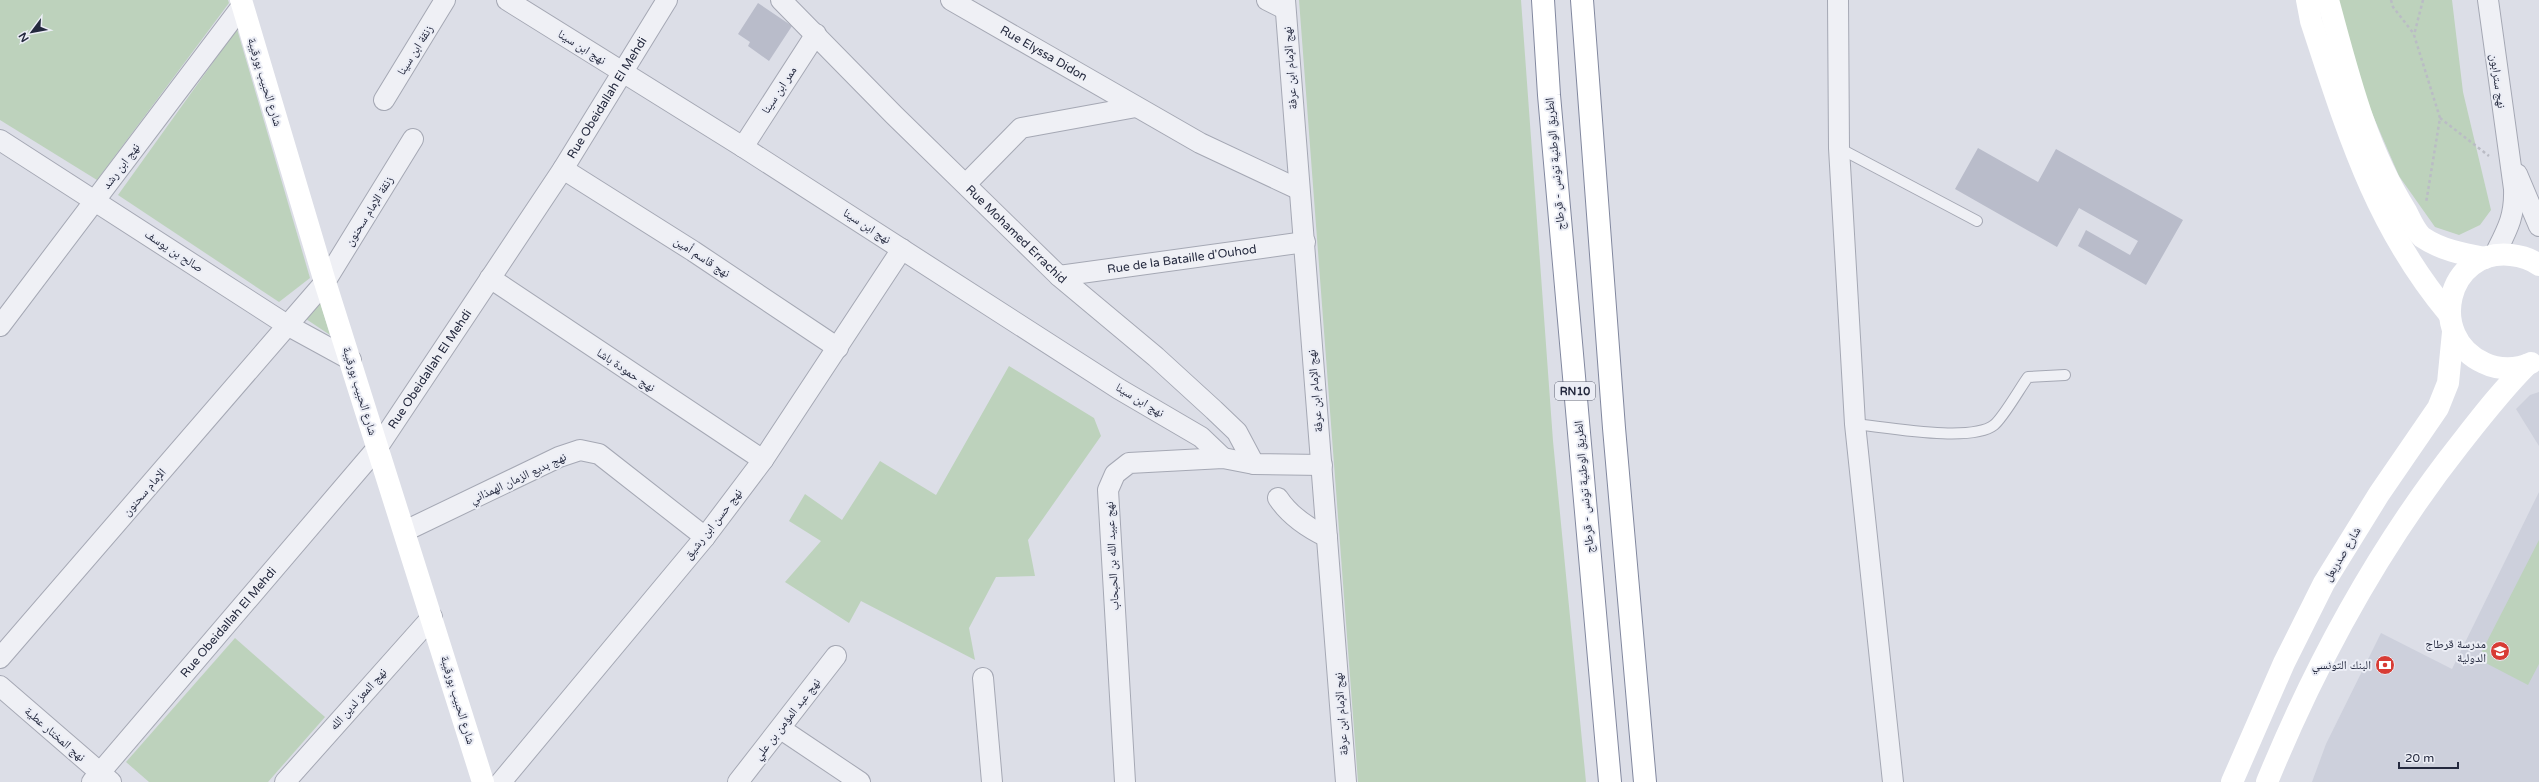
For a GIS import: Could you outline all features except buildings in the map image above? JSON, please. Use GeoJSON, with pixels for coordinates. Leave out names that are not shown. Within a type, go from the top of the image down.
{"type":"FeatureCollection","features":[{"type":"Feature","properties":{"kind":"main road","name":"الطريق الوطنية تونس - قرطاج"},"geometry":{"type":"LineString","coordinates":[[1543,0],[1551,119],[1610,782]]}},
{"type":"Feature","properties":{"kind":"main road","name":"RN10"},"geometry":{"type":"LineString","coordinates":[[1582,0],[1613,413],[1645,782]]}},
{"type":"Feature","properties":{"kind":"main road"},"geometry":{"type":"LineString","coordinates":[[2307,0],[2311,21],[2355,153],[2398,243],[2451,323],[2462,347],[2475,359],[2486,364],[2509,368],[2535,362]]}},
{"type":"Feature","properties":{"kind":"main road"},"geometry":{"type":"LineString","coordinates":[[2328,0],[2368,139],[2399,200],[2421,236],[2439,246],[2459,253],[2490,256],[2521,256],[2539,265]]}},
{"type":"Feature","properties":{"kind":"main road","name":"شارع الحبيب بورقيبة"},"geometry":{"type":"LineString","coordinates":[[242,3],[326,282],[483,782]]}},
{"type":"Feature","properties":{"kind":"main road","name":"شارع صدربعل"},"geometry":{"type":"LineString","coordinates":[[2232,782],[2284,663],[2324,583],[2379,494],[2438,408],[2448,383],[2451,296],[2458,280],[2470,267],[2490,256]]}},
{"type":"Feature","properties":{"kind":"main road"},"geometry":{"type":"LineString","coordinates":[[2266,782],[2311,681],[2386,546],[2423,492],[2489,405],[2535,362]]}},
{"type":"Feature","properties":{"kind":"street","name":"زنقة ابن سينا"},"geometry":{"type":"LineString","coordinates":[[384,100],[445,0]]}},
{"type":"Feature","properties":{"kind":"street","name":"نهج ابن سينا"},"geometry":{"type":"LineString","coordinates":[[507,0],[742,147],[1119,389],[1201,437],[1222,458]]}},
{"type":"Feature","properties":{"kind":"street","name":"Rue Obeidallah El Mehdi"},"geometry":{"type":"LineString","coordinates":[[101,779],[378,447],[563,169],[667,0]]}},
{"type":"Feature","properties":{"kind":"street","name":"Rue Mohamed Errachid"},"geometry":{"type":"LineString","coordinates":[[781,0],[894,115],[1059,276],[1156,357],[1237,432],[1254,464]]}},
{"type":"Feature","properties":{"kind":"street","name":"Rue Elyssa Didon"},"geometry":{"type":"LineString","coordinates":[[951,0],[1200,143],[1298,189]]}},
{"type":"Feature","properties":{"kind":"street"},"geometry":{"type":"LineString","coordinates":[[1267,0],[1285,4]]}},
{"type":"Feature","properties":{"kind":"street"},"geometry":{"type":"LineString","coordinates":[[1838,0],[1839,148],[1855,424],[1893,782]]}},
{"type":"Feature","properties":{"kind":"street","name":"نهج سترابون"},"geometry":{"type":"LineString","coordinates":[[2488,0],[2500,102],[2512,168],[2514,209],[2511,222],[2490,256]]}},
{"type":"Feature","properties":{"kind":"street","name":"نهج ابن رشد"},"geometry":{"type":"LineString","coordinates":[[0,326],[96,200],[242,3]]}},
{"type":"Feature","properties":{"kind":"street","name":"نهج الإمام ابن عرفة"},"geometry":{"type":"LineString","coordinates":[[1285,4],[1298,189],[1305,242],[1311,349],[1322,465],[1346,782]]}},
{"type":"Feature","properties":{"kind":"street","name":"ممر ابن سينا"},"geometry":{"type":"LineString","coordinates":[[742,147],[816,34]]}},
{"type":"Feature","properties":{"kind":"street"},"geometry":{"type":"LineString","coordinates":[[966,184],[1021,128],[1136,107]]}},
{"type":"Feature","properties":{"kind":"street","name":"صالح بن يوسف"},"geometry":{"type":"LineString","coordinates":[[0,140],[96,200],[287,325],[351,360]]}},
{"type":"Feature","properties":{"kind":"street","name":"زنقة الإمام سحنون"},"geometry":{"type":"LineString","coordinates":[[287,325],[326,282],[413,140]]}},
{"type":"Feature","properties":{"kind":"street","name":"نهج سترابون"},"geometry":{"type":"LineString","coordinates":[[2512,168],[2539,226]]}},
{"type":"Feature","properties":{"kind":"street","name":"نهج قاسم أمين"},"geometry":{"type":"LineString","coordinates":[[563,169],[693,251],[838,348]]}},
{"type":"Feature","properties":{"kind":"street","name":"Rue de la Bataille d'Ouhod"},"geometry":{"type":"LineString","coordinates":[[1059,276],[1305,242]]}},
{"type":"Feature","properties":{"kind":"street","name":"نهج حسن ابن رشيق"},"geometry":{"type":"LineString","coordinates":[[500,782],[705,537],[763,460],[902,249]]}},
{"type":"Feature","properties":{"kind":"street","name":"نهج حمودة باشا"},"geometry":{"type":"LineString","coordinates":[[490,278],[763,460]]}},
{"type":"Feature","properties":{"kind":"street","name":"الإمام سحنون"},"geometry":{"type":"LineString","coordinates":[[0,658],[287,325]]}},
{"type":"Feature","properties":{"kind":"street","name":"نهج بديع الزمان الهمذاني"},"geometry":{"type":"LineString","coordinates":[[405,531],[559,457],[580,450],[599,454],[615,465],[705,537]]}},
{"type":"Feature","properties":{"kind":"street","name":"نهج عبيد الله بن الحبحاب"},"geometry":{"type":"LineString","coordinates":[[1125,782],[1108,490],[1115,474],[1129,463],[1222,458],[1254,464],[1322,465]]}},
{"type":"Feature","properties":{"kind":"street"},"geometry":{"type":"LineString","coordinates":[[1278,498],[1293,516],[1311,529],[1327,537]]}},
{"type":"Feature","properties":{"kind":"street","name":"نهج المعز لدين الله"},"geometry":{"type":"LineString","coordinates":[[285,782],[432,617]]}},
{"type":"Feature","properties":{"kind":"street","name":"نهج عبد المؤمن بن علي"},"geometry":{"type":"LineString","coordinates":[[738,782],[781,729],[836,656]]}},
{"type":"Feature","properties":{"kind":"street"},"geometry":{"type":"LineString","coordinates":[[983,678],[992,782]]}},
{"type":"Feature","properties":{"kind":"street","name":"نهج المختار عطية"},"geometry":{"type":"LineString","coordinates":[[0,686],[101,779]]}},
{"type":"Feature","properties":{"kind":"street"},"geometry":{"type":"LineString","coordinates":[[781,729],[860,782]]}},
{"type":"Feature","properties":{"kind":"lane"},"geometry":{"type":"LineString","coordinates":[[1839,148],[1977,221]]}},
{"type":"Feature","properties":{"kind":"lane"},"geometry":{"type":"LineString","coordinates":[[1855,424],[1959,434],[1981,432],[1995,424],[2028,377],[2065,375]]}},
{"type":"Feature","properties":{"kind":"path"},"geometry":{"type":"LineString","coordinates":[[2391,0],[2393,7],[2414,35],[2440,118],[2426,204]]}},
{"type":"Feature","properties":{"kind":"path"},"geometry":{"type":"LineString","coordinates":[[2414,35],[2423,0]]}},
{"type":"Feature","properties":{"kind":"path"},"geometry":{"type":"LineString","coordinates":[[2440,118],[2512,168]]}},
{"type":"Feature","properties":{"kind":"shaded area"},"geometry":{"type":"Polygon","coordinates":[[[2539,392],[2539,446],[2516,409],[2530,395],[2539,392]]]}},
{"type":"Feature","properties":{"kind":"shaded area","name":"مدرسة قرطاج الدولية"},"geometry":{"type":"Polygon","coordinates":[[[2539,492],[2539,782],[2312,782],[2326,744],[2381,633],[2452,669],[2539,492]]]}},
{"type":"Feature","properties":{"kind":"green space"},"geometry":{"type":"Polygon","coordinates":[[[0,0],[228,0],[229,3],[97,180],[0,120],[0,0]]]}},
{"type":"Feature","properties":{"kind":"green space"},"geometry":{"type":"Polygon","coordinates":[[[1299,0],[1521,0],[1553,441],[1586,782],[1358,782],[1299,0]]]}},
{"type":"Feature","properties":{"kind":"green space"},"geometry":{"type":"Polygon","coordinates":[[[2333,0],[2452,0],[2463,92],[2491,210],[2480,225],[2459,235],[2435,227],[2399,176],[2368,104],[2333,0]]]}},
{"type":"Feature","properties":{"kind":"green space"},"geometry":{"type":"Polygon","coordinates":[[[237,29],[310,278],[279,302],[118,195],[237,29]]]}},
{"type":"Feature","properties":{"kind":"green space"},"geometry":{"type":"Polygon","coordinates":[[[320,302],[330,335],[303,317],[320,302]]]}},
{"type":"Feature","properties":{"kind":"green space"},"geometry":{"type":"Polygon","coordinates":[[[1009,366],[1094,418],[1101,436],[1028,540],[1035,576],[996,577],[969,628],[975,660],[861,601],[849,623],[785,582],[821,541],[789,521],[805,494],[842,520],[880,461],[936,495],[1009,366]]]}},
{"type":"Feature","properties":{"kind":"green space"},"geometry":{"type":"Polygon","coordinates":[[[2539,540],[2539,664],[2528,685],[2478,659],[2539,540]]]}},
{"type":"Feature","properties":{"kind":"green space"},"geometry":{"type":"Polygon","coordinates":[[[235,638],[325,717],[268,782],[149,782],[126,762],[235,638]]]}},
{"type":"Feature","properties":{"kind":"place","name":"مدرسة قرطاج الدولية"},"geometry":{"type":"Point","coordinates":[2500,651]}},
{"type":"Feature","properties":{"kind":"place","name":"البنك التونسي"},"geometry":{"type":"Point","coordinates":[2385,665]}}]}
